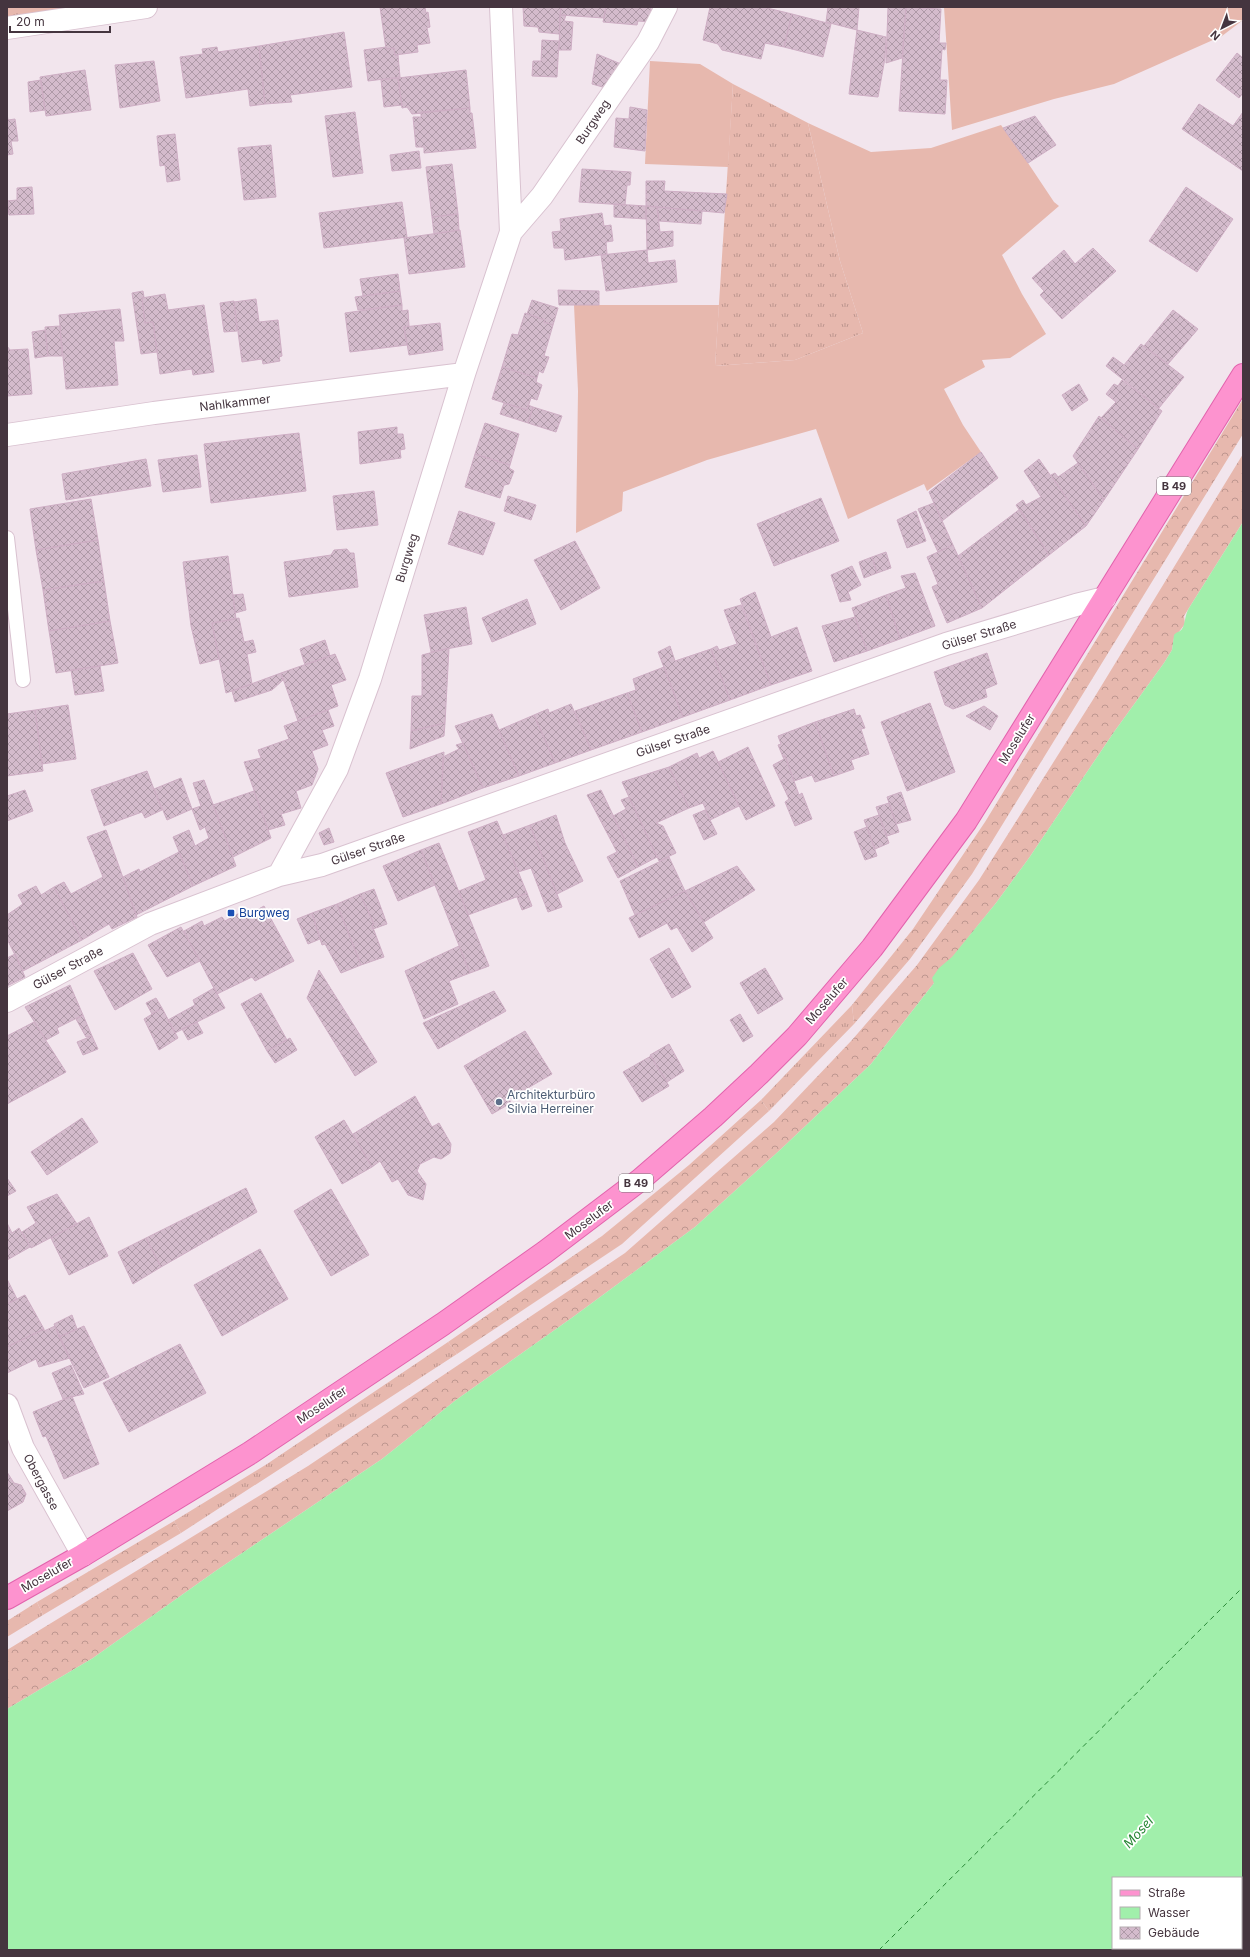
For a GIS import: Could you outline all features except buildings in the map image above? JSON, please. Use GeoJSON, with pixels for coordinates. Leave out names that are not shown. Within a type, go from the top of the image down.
{"type":"FeatureCollection","features":[{"type":"Feature","properties":{"kind":"main road","name":"B 49"},"geometry":{"type":"LineString","coordinates":[[1105,598],[1243,375]]}},
{"type":"Feature","properties":{"kind":"main road","name":"Moselufer"},"geometry":{"type":"LineString","coordinates":[[7,1598],[83,1555],[264,1443],[437,1328],[545,1252],[640,1180],[753,1080],[797,1036],[872,948],[936,864],[966,820],[1105,598]]}},
{"type":"Feature","properties":{"kind":"street"},"geometry":{"type":"LineString","coordinates":[[7,28],[146,7]]}},
{"type":"Feature","properties":{"kind":"street","name":"Burgweg"},"geometry":{"type":"LineString","coordinates":[[279,875],[337,769],[370,679],[464,374],[511,232],[501,7]]}},
{"type":"Feature","properties":{"kind":"street","name":"Burgweg"},"geometry":{"type":"LineString","coordinates":[[511,232],[542,196],[648,42],[666,7]]}},
{"type":"Feature","properties":{"kind":"street","name":"Nahlkammer"},"geometry":{"type":"LineString","coordinates":[[7,435],[154,413],[464,374]]}},
{"type":"Feature","properties":{"kind":"street","name":"Gülser Straße"},"geometry":{"type":"LineString","coordinates":[[7,1000],[150,924],[279,875],[322,865],[946,644],[1076,605],[1105,598]]}},
{"type":"Feature","properties":{"kind":"street","name":"Obergasse"},"geometry":{"type":"LineString","coordinates":[[7,1405],[23,1448],[83,1555]]}},
{"type":"Feature","properties":{"kind":"lane"},"geometry":{"type":"LineString","coordinates":[[7,538],[23,680]]}},
{"type":"Feature","properties":{"kind":"green space"},"geometry":{"type":"Polygon","coordinates":[[[7,7],[82,7],[7,18],[7,7]]]}},
{"type":"Feature","properties":{"kind":"green space"},"geometry":{"type":"Polygon","coordinates":[[[944,7],[1243,7],[1243,20],[1222,36],[1114,84],[1054,99],[952,130],[944,7]]]}},
{"type":"Feature","properties":{"kind":"green space"},"geometry":{"type":"Polygon","coordinates":[[[650,61],[700,64],[733,84],[728,167],[645,164],[650,61]]]}},
{"type":"Feature","properties":{"kind":"green space"},"geometry":{"type":"Polygon","coordinates":[[[733,84],[808,123],[840,261],[863,333],[795,360],[715,366],[733,84]]]}},
{"type":"Feature","properties":{"kind":"green space"},"geometry":{"type":"Polygon","coordinates":[[[808,123],[871,152],[931,148],[1001,125],[1054,202],[1059,206],[1002,255],[1022,294],[1046,334],[1010,358],[982,360],[985,367],[944,389],[963,425],[981,452],[927,491],[924,484],[848,519],[816,429],[707,460],[623,492],[622,511],[576,533],[578,391],[574,305],[719,305],[715,366],[795,360],[863,333],[840,261],[808,123]]]}},
{"type":"Feature","properties":{"kind":"green space"},"geometry":{"type":"Polygon","coordinates":[[[1243,399],[1243,434],[972,874],[910,959],[854,1024],[852,1005],[913,929],[985,822],[1243,399]]]}},
{"type":"Feature","properties":{"kind":"green space"},"geometry":{"type":"Polygon","coordinates":[[[1243,454],[1243,522],[1184,616],[1185,624],[1174,638],[1172,650],[1114,732],[1029,858],[996,903],[934,980],[934,983],[871,1064],[780,1150],[695,1227],[573,1317],[456,1400],[382,1459],[217,1570],[93,1658],[7,1709],[7,1650],[308,1466],[625,1253],[774,1122],[852,1040],[917,965],[979,880],[1094,698],[1243,454]]]}},
{"type":"Feature","properties":{"kind":"green space"},"geometry":{"type":"Polygon","coordinates":[[[852,1005],[854,1024],[769,1111],[761,1100],[852,1005]]]}},
{"type":"Feature","properties":{"kind":"green space"},"geometry":{"type":"Polygon","coordinates":[[[761,1100],[769,1111],[622,1244],[457,1354],[448,1342],[602,1236],[689,1165],[761,1100]]]}},
{"type":"Feature","properties":{"kind":"green space"},"geometry":{"type":"Polygon","coordinates":[[[448,1342],[457,1354],[181,1533],[174,1521],[267,1464],[448,1342]]]}},
{"type":"Feature","properties":{"kind":"green space"},"geometry":{"type":"Polygon","coordinates":[[[174,1521],[181,1533],[43,1615],[37,1602],[174,1521]]]}},
{"type":"Feature","properties":{"kind":"green space"},"geometry":{"type":"Polygon","coordinates":[[[37,1602],[43,1615],[7,1637],[7,1621],[37,1602]]]}},
{"type":"Feature","properties":{"kind":"water","name":"Mosel"},"geometry":{"type":"Polygon","coordinates":[[[1243,522],[1243,1950],[7,1950],[7,1709],[93,1658],[217,1570],[382,1459],[456,1400],[573,1317],[695,1227],[780,1150],[871,1064],[934,983],[932,978],[939,968],[952,957],[996,903],[1029,858],[1114,732],[1164,663],[1172,650],[1174,635],[1182,629],[1187,613],[1243,522]]]}},
{"type":"Feature","properties":{"kind":"ferry route"},"geometry":{"type":"LineString","coordinates":[[879,1950],[1243,1587]]}},
{"type":"Feature","properties":{"kind":"place","name":"Burgweg"},"geometry":{"type":"Point","coordinates":[231,913]}},
{"type":"Feature","properties":{"kind":"place","name":"Architekturbüro Silvia Herreiner"},"geometry":{"type":"Point","coordinates":[499,1102]}}]}
